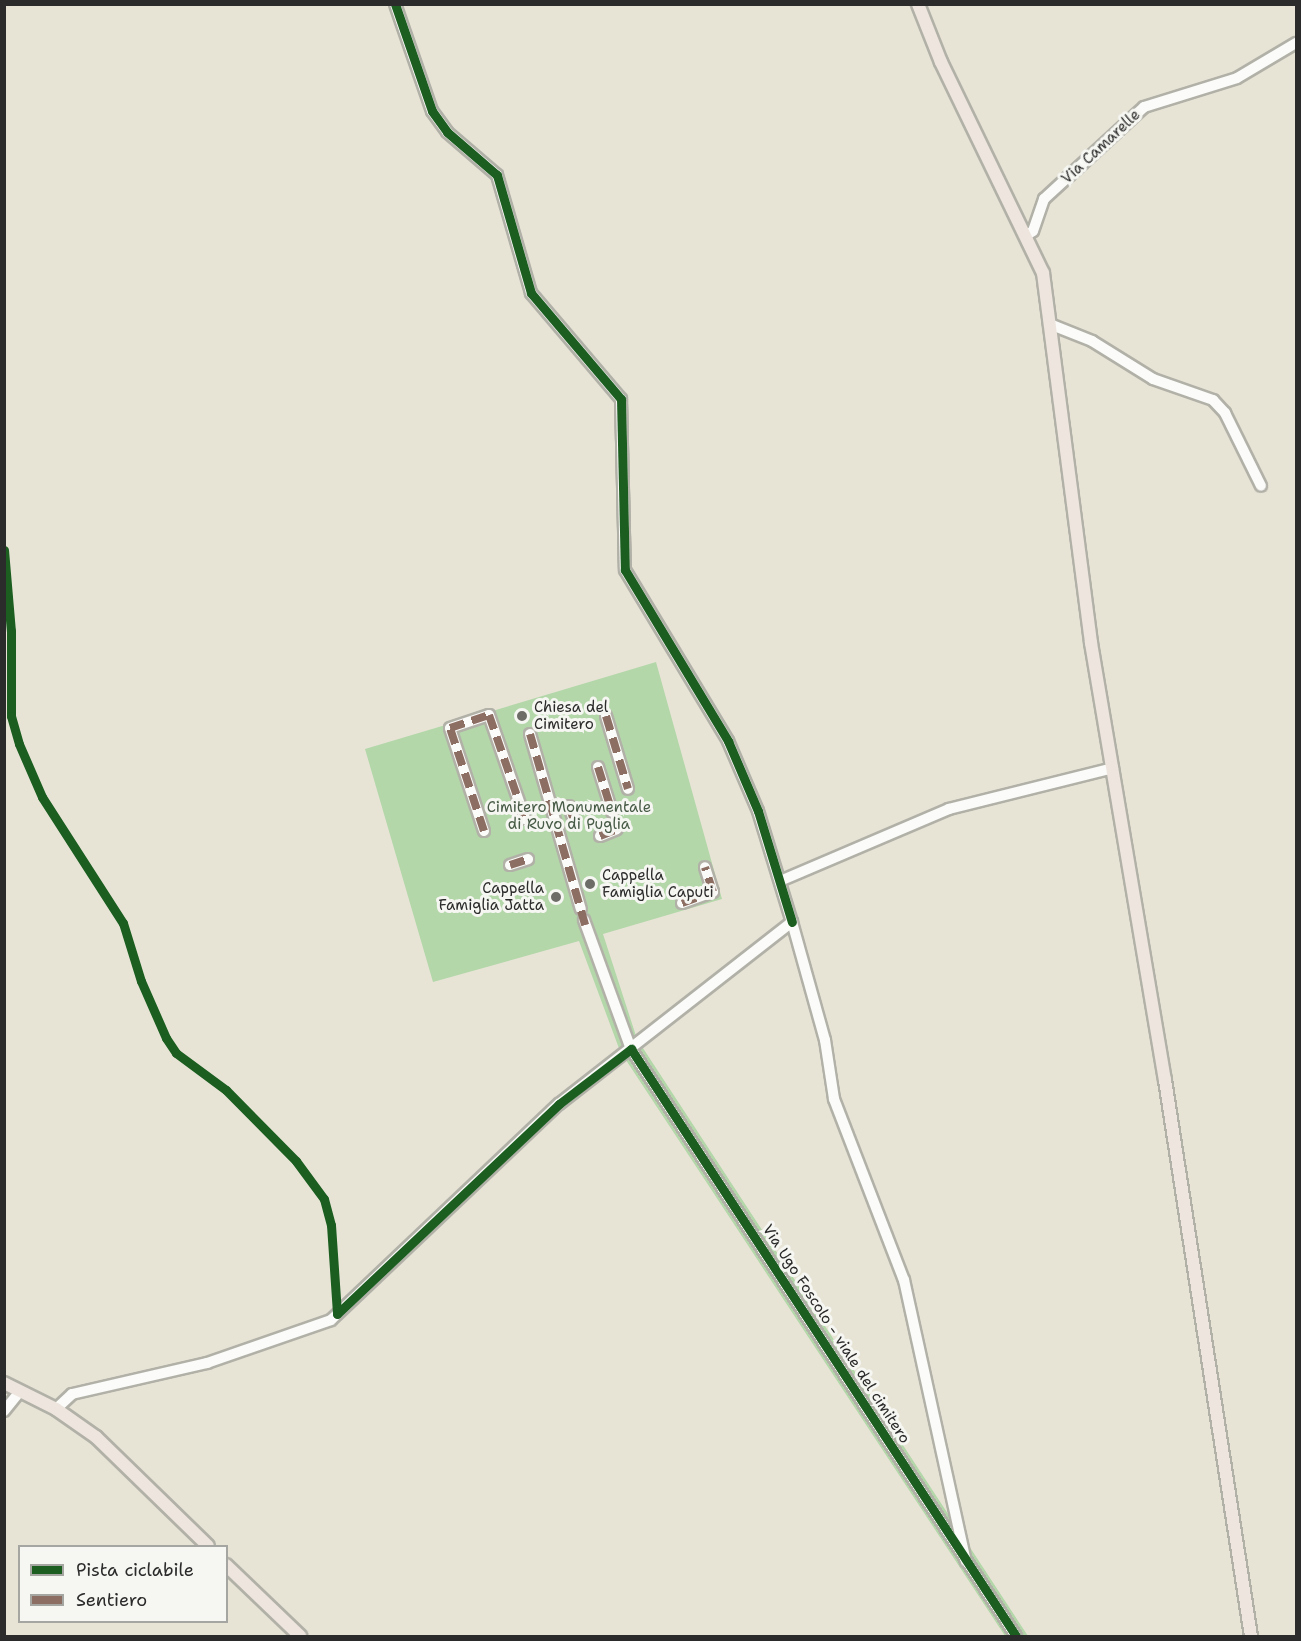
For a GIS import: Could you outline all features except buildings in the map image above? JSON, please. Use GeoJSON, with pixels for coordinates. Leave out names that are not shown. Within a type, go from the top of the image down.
{"type":"FeatureCollection","features":[{"type":"Feature","properties":{"kind":"main road"},"geometry":{"type":"LineString","coordinates":[[918,4],[941,62],[1027,235],[1043,273],[1052,325],[1091,644],[1165,1080],[1251,1636]]}},
{"type":"Feature","properties":{"kind":"main road"},"geometry":{"type":"LineString","coordinates":[[4,1383],[56,1409],[96,1437],[207,1545]]}},
{"type":"Feature","properties":{"kind":"main road"},"geometry":{"type":"LineString","coordinates":[[228,1567],[300,1636]]}},
{"type":"Feature","properties":{"kind":"street"},"geometry":{"type":"LineString","coordinates":[[395,4],[432,111],[447,132],[497,175],[531,293],[621,399],[625,570],[729,741],[758,811],[825,1040],[834,1099],[904,1280],[966,1561]]}},
{"type":"Feature","properties":{"kind":"street","name":"Via Camarelle"},"geometry":{"type":"LineString","coordinates":[[1027,235],[1033,231],[1044,199],[1144,107],[1237,78],[1296,43]]}},
{"type":"Feature","properties":{"kind":"street"},"geometry":{"type":"LineString","coordinates":[[1052,325],[1092,341],[1153,379],[1216,402],[1261,486]]}},
{"type":"Feature","properties":{"kind":"street"},"geometry":{"type":"LineString","coordinates":[[484,831],[450,728],[487,716],[525,819]]}},
{"type":"Feature","properties":{"kind":"street"},"geometry":{"type":"LineString","coordinates":[[606,716],[628,789]]}},
{"type":"Feature","properties":{"kind":"street","name":"Via Ugo Foscolo - viale del cimitero"},"geometry":{"type":"LineString","coordinates":[[530,734],[583,918],[631,1049],[1016,1636]]}},
{"type":"Feature","properties":{"kind":"street"},"geometry":{"type":"LineString","coordinates":[[598,767],[612,812]]}},
{"type":"Feature","properties":{"kind":"street"},"geometry":{"type":"LineString","coordinates":[[780,881],[950,809],[1113,768]]}},
{"type":"Feature","properties":{"kind":"street"},"geometry":{"type":"LineString","coordinates":[[569,806],[575,823]]}},
{"type":"Feature","properties":{"kind":"street"},"geometry":{"type":"LineString","coordinates":[[600,836],[617,829]]}},
{"type":"Feature","properties":{"kind":"street"},"geometry":{"type":"LineString","coordinates":[[510,865],[528,859]]}},
{"type":"Feature","properties":{"kind":"street"},"geometry":{"type":"LineString","coordinates":[[682,903],[713,892],[705,867]]}},
{"type":"Feature","properties":{"kind":"street"},"geometry":{"type":"LineString","coordinates":[[56,1409],[72,1394],[207,1363],[331,1320],[559,1104],[792,922]]}},
{"type":"Feature","properties":{"kind":"street"},"geometry":{"type":"LineString","coordinates":[[4,1411],[20,1391]]}},
{"type":"Feature","properties":{"kind":"green space","name":"Cimitero Monumentale di Ruvo di Puglia"},"geometry":{"type":"Polygon","coordinates":[[[656,662],[722,899],[603,934],[637,1039],[1028,1636],[1005,1636],[620,1051],[579,941],[433,982],[365,749],[656,662]]]}},
{"type":"Feature","properties":{"kind":"marked path"},"geometry":{"type":"LineString","coordinates":[[484,831],[450,728],[489,715],[525,819]]}},
{"type":"Feature","properties":{"kind":"marked path"},"geometry":{"type":"LineString","coordinates":[[606,716],[628,789]]}},
{"type":"Feature","properties":{"kind":"marked path"},"geometry":{"type":"LineString","coordinates":[[530,734],[585,925]]}},
{"type":"Feature","properties":{"kind":"marked path"},"geometry":{"type":"LineString","coordinates":[[598,767],[612,812]]}},
{"type":"Feature","properties":{"kind":"marked path"},"geometry":{"type":"LineString","coordinates":[[569,806],[575,823]]}},
{"type":"Feature","properties":{"kind":"marked path"},"geometry":{"type":"LineString","coordinates":[[600,836],[617,829]]}},
{"type":"Feature","properties":{"kind":"marked path"},"geometry":{"type":"LineString","coordinates":[[510,865],[528,859]]}},
{"type":"Feature","properties":{"kind":"marked path"},"geometry":{"type":"LineString","coordinates":[[682,903],[713,892],[705,867]]}},
{"type":"Feature","properties":{"kind":"cycle path"},"geometry":{"type":"LineString","coordinates":[[395,4],[432,111],[447,132],[497,175],[531,293],[621,399],[625,570],[728,741],[758,811],[792,922]]}},
{"type":"Feature","properties":{"kind":"cycle path"},"geometry":{"type":"LineString","coordinates":[[4,550],[11,631],[11,716],[19,744],[42,797],[123,923],[141,981],[166,1038],[176,1053],[226,1090],[296,1161],[324,1199],[331,1225],[337,1314]]}},
{"type":"Feature","properties":{"kind":"cycle path"},"geometry":{"type":"LineString","coordinates":[[337,1314],[559,1104],[631,1049],[1016,1636]]}},
{"type":"Feature","properties":{"kind":"place","name":"Chiesa del Cimitero"},"geometry":{"type":"Point","coordinates":[522,716]}},
{"type":"Feature","properties":{"kind":"place","name":"Cappella Famiglia Caputi"},"geometry":{"type":"Point","coordinates":[590,884]}},
{"type":"Feature","properties":{"kind":"place","name":"Cappella Famiglia Jatta"},"geometry":{"type":"Point","coordinates":[556,897]}}]}
